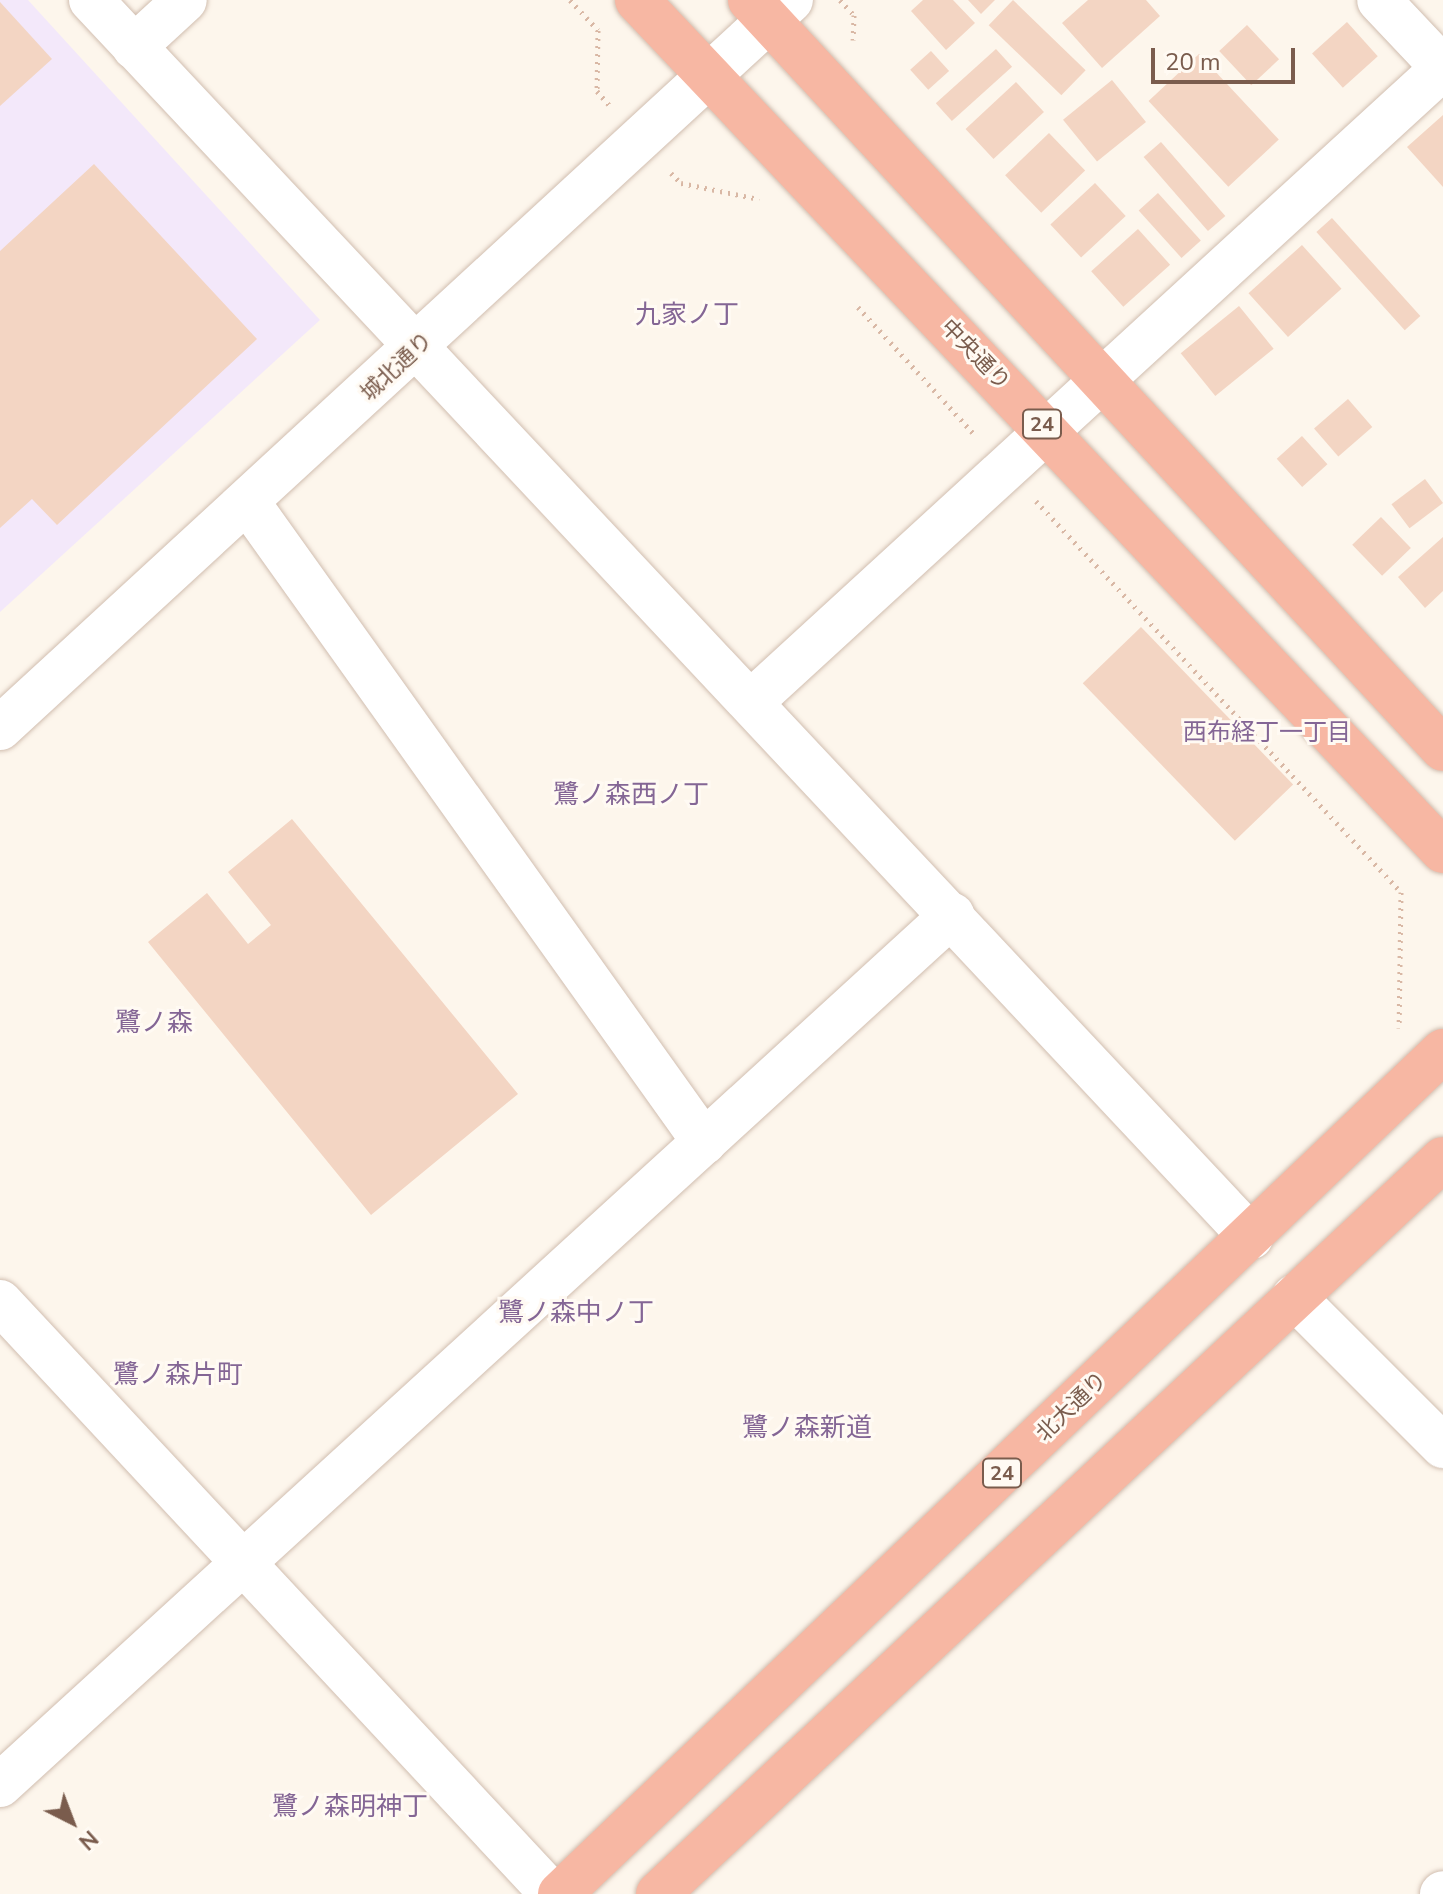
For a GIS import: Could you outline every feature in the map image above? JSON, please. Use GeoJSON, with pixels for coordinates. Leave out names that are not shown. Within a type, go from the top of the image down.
{"type":"FeatureCollection","features":[{"type":"Feature","properties":{"kind":"highway","name":"中央通り"},"geometry":{"type":"LineString","coordinates":[[637,0],[1045,427],[1443,851]]}},
{"type":"Feature","properties":{"kind":"highway"},"geometry":{"type":"LineString","coordinates":[[770,6],[1443,749]]}},
{"type":"Feature","properties":{"kind":"highway"},"geometry":{"type":"LineString","coordinates":[[1346,645],[1443,705]]}},
{"type":"Feature","properties":{"kind":"highway","name":"北大通り"},"geometry":{"type":"LineString","coordinates":[[560,1894],[1443,1051]]}},
{"type":"Feature","properties":{"kind":"highway"},"geometry":{"type":"LineString","coordinates":[[658,1894],[1443,1159]]}},
{"type":"Feature","properties":{"kind":"street"},"geometry":{"type":"LineString","coordinates":[[91,0],[1251,1237]]}},
{"type":"Feature","properties":{"kind":"street"},"geometry":{"type":"LineString","coordinates":[[134,47],[185,0]]}},
{"type":"Feature","properties":{"kind":"street"},"geometry":{"type":"LineString","coordinates":[[751,702],[1101,374],[1443,68],[1379,0]]}},
{"type":"Feature","properties":{"kind":"street","name":"城北通り"},"geometry":{"type":"LineString","coordinates":[[0,728],[249,504],[710,76],[770,6]]}},
{"type":"Feature","properties":{"kind":"street"},"geometry":{"type":"LineString","coordinates":[[249,504],[704,1142]]}},
{"type":"Feature","properties":{"kind":"street"},"geometry":{"type":"LineString","coordinates":[[0,1785],[952,915]]}},
{"type":"Feature","properties":{"kind":"street"},"geometry":{"type":"LineString","coordinates":[[1294,1297],[1443,1446]]}},
{"type":"Feature","properties":{"kind":"street"},"geometry":{"type":"LineString","coordinates":[[0,1302],[240,1565],[552,1894]]}},
{"type":"Feature","properties":{"kind":"shaded area"},"geometry":{"type":"Polygon","coordinates":[[[0,0],[28,0],[320,320],[0,612],[0,0]]]}},
{"type":"Feature","properties":{"kind":"building"},"geometry":{"type":"Polygon","coordinates":[[[923,0],[953,0],[975,23],[946,50],[911,11],[923,0]]]}},
{"type":"Feature","properties":{"kind":"building"},"geometry":{"type":"Polygon","coordinates":[[[968,0],[995,0],[981,14],[968,0]]]}},
{"type":"Feature","properties":{"kind":"building"},"geometry":{"type":"Polygon","coordinates":[[[1013,0],[1086,70],[1061,95],[989,25],[1013,0]]]}},
{"type":"Feature","properties":{"kind":"building"},"geometry":{"type":"Polygon","coordinates":[[[1088,0],[1146,0],[1160,16],[1102,68],[1062,23],[1088,0]]]}},
{"type":"Feature","properties":{"kind":"building"},"geometry":{"type":"Polygon","coordinates":[[[0,2],[52,59],[0,106],[0,2]]]}},
{"type":"Feature","properties":{"kind":"building"},"geometry":{"type":"Polygon","coordinates":[[[1347,22],[1378,56],[1343,88],[1312,53],[1347,22]]]}},
{"type":"Feature","properties":{"kind":"building"},"geometry":{"type":"Polygon","coordinates":[[[1247,25],[1279,59],[1251,85],[1219,51],[1247,25]]]}},
{"type":"Feature","properties":{"kind":"building"},"geometry":{"type":"Polygon","coordinates":[[[996,49],[1012,67],[952,121],[936,103],[996,49]]]}},
{"type":"Feature","properties":{"kind":"building"},"geometry":{"type":"Polygon","coordinates":[[[931,51],[949,71],[928,90],[910,70],[931,51]]]}},
{"type":"Feature","properties":{"kind":"building"},"geometry":{"type":"Polygon","coordinates":[[[1199,54],[1279,140],[1228,187],[1149,101],[1199,54]]]}},
{"type":"Feature","properties":{"kind":"building"},"geometry":{"type":"Polygon","coordinates":[[[1112,80],[1146,122],[1097,162],[1063,120],[1112,80]]]}},
{"type":"Feature","properties":{"kind":"building"},"geometry":{"type":"Polygon","coordinates":[[[1016,82],[1044,112],[993,159],[966,129],[1016,82]]]}},
{"type":"Feature","properties":{"kind":"building"},"geometry":{"type":"Polygon","coordinates":[[[1443,115],[1443,187],[1407,147],[1443,115]]]}},
{"type":"Feature","properties":{"kind":"building"},"geometry":{"type":"Polygon","coordinates":[[[1049,133],[1085,170],[1041,213],[1005,175],[1049,133]]]}},
{"type":"Feature","properties":{"kind":"building"},"geometry":{"type":"Polygon","coordinates":[[[1161,142],[1225,216],[1208,231],[1144,157],[1161,142]]]}},
{"type":"Feature","properties":{"kind":"building"},"geometry":{"type":"Polygon","coordinates":[[[94,164],[257,339],[57,525],[32,499],[0,528],[0,251],[94,164]]]}},
{"type":"Feature","properties":{"kind":"building"},"geometry":{"type":"Polygon","coordinates":[[[1095,183],[1126,216],[1081,258],[1050,225],[1095,183]]]}},
{"type":"Feature","properties":{"kind":"building"},"geometry":{"type":"Polygon","coordinates":[[[1158,193],[1201,241],[1182,258],[1139,210],[1158,193]]]}},
{"type":"Feature","properties":{"kind":"building"},"geometry":{"type":"Polygon","coordinates":[[[1332,218],[1420,316],[1405,330],[1316,232],[1332,218]]]}},
{"type":"Feature","properties":{"kind":"building"},"geometry":{"type":"Polygon","coordinates":[[[1138,229],[1170,265],[1123,307],[1091,271],[1138,229]]]}},
{"type":"Feature","properties":{"kind":"building"},"geometry":{"type":"Polygon","coordinates":[[[1302,245],[1341,289],[1288,337],[1248,293],[1302,245]]]}},
{"type":"Feature","properties":{"kind":"building"},"geometry":{"type":"Polygon","coordinates":[[[1239,306],[1274,349],[1215,396],[1181,353],[1239,306]]]}},
{"type":"Feature","properties":{"kind":"building"},"geometry":{"type":"Polygon","coordinates":[[[1348,399],[1372,427],[1338,456],[1314,429],[1348,399]]]}},
{"type":"Feature","properties":{"kind":"building"},"geometry":{"type":"Polygon","coordinates":[[[1302,436],[1327,464],[1302,487],[1277,459],[1302,436]]]}},
{"type":"Feature","properties":{"kind":"building"},"geometry":{"type":"Polygon","coordinates":[[[1425,479],[1443,503],[1410,528],[1391,504],[1425,479]]]}},
{"type":"Feature","properties":{"kind":"building"},"geometry":{"type":"Polygon","coordinates":[[[1381,517],[1411,548],[1382,576],[1352,545],[1381,517]]]}},
{"type":"Feature","properties":{"kind":"building"},"geometry":{"type":"Polygon","coordinates":[[[1443,537],[1443,591],[1425,608],[1398,577],[1443,537]]]}},
{"type":"Feature","properties":{"kind":"building"},"geometry":{"type":"Polygon","coordinates":[[[1141,627],[1293,785],[1235,841],[1083,683],[1141,627]]]}},
{"type":"Feature","properties":{"kind":"building"},"geometry":{"type":"Polygon","coordinates":[[[292,819],[518,1094],[371,1215],[148,942],[207,893],[248,944],[271,925],[228,872],[292,819]]]}},
{"type":"Feature","properties":{"kind":"district","name":"九家ノ丁"},"geometry":{"type":"Point","coordinates":[687,315]}},
{"type":"Feature","properties":{"kind":"district","name":"西布経丁一丁目"},"geometry":{"type":"Point","coordinates":[1267,733]}},
{"type":"Feature","properties":{"kind":"district","name":"鷺ノ森西ノ丁"},"geometry":{"type":"Point","coordinates":[631,795]}},
{"type":"Feature","properties":{"kind":"district","name":"鷺ノ森"},"geometry":{"type":"Point","coordinates":[154,1023]}},
{"type":"Feature","properties":{"kind":"district","name":"鷺ノ森中ノ丁"},"geometry":{"type":"Point","coordinates":[576,1313]}},
{"type":"Feature","properties":{"kind":"district","name":"鷺ノ森片町"},"geometry":{"type":"Point","coordinates":[178,1375]}},
{"type":"Feature","properties":{"kind":"district","name":"鷺ノ森新道"},"geometry":{"type":"Point","coordinates":[807,1428]}},
{"type":"Feature","properties":{"kind":"district","name":"鷺ノ森明神丁"},"geometry":{"type":"Point","coordinates":[350,1807]}}]}
